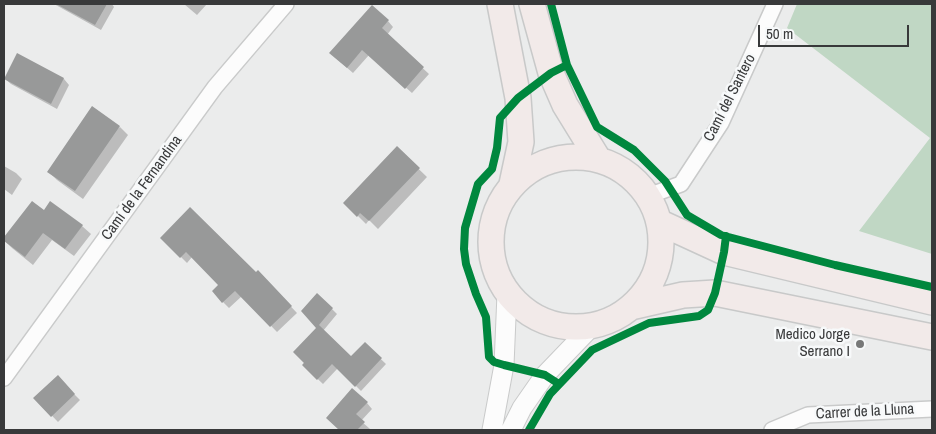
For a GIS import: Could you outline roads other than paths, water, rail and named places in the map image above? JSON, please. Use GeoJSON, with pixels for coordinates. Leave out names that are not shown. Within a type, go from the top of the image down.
{"type":"FeatureCollection","features":[{"type":"Feature","properties":{"kind":"main road"},"geometry":{"type":"LineString","coordinates":[[500,4],[518,98],[521,142],[512,184],[493,217],[491,242],[493,270],[507,294],[542,322],[561,328],[609,323],[635,306],[648,289],[658,267],[660,223],[648,196],[625,170],[597,157],[574,156],[532,170],[512,184]]}},
{"type":"Feature","properties":{"kind":"main road"},"geometry":{"type":"LineString","coordinates":[[532,4],[551,73],[565,105],[597,157]]}},
{"type":"Feature","properties":{"kind":"main road"},"geometry":{"type":"LineString","coordinates":[[660,223],[724,252],[932,302]]}},
{"type":"Feature","properties":{"kind":"main road"},"geometry":{"type":"LineString","coordinates":[[635,306],[683,295],[715,293],[932,337]]}},
{"type":"Feature","properties":{"kind":"street","name":"Camí de la Fernandina"},"geometry":{"type":"LineString","coordinates":[[4,378],[215,86],[286,4]]}},
{"type":"Feature","properties":{"kind":"street","name":"Camí del Santero"},"geometry":{"type":"LineString","coordinates":[[648,196],[681,184],[721,123],[776,4]]}},
{"type":"Feature","properties":{"kind":"street"},"geometry":{"type":"LineString","coordinates":[[492,430],[504,365],[507,294]]}},
{"type":"Feature","properties":{"kind":"street"},"geometry":{"type":"LineString","coordinates":[[511,430],[522,408],[545,375],[593,325]]}},
{"type":"Feature","properties":{"kind":"street","name":"Carrer de la Lluna"},"geometry":{"type":"LineString","coordinates":[[772,430],[808,415],[932,408]]}},
{"type":"Feature","properties":{"kind":"place","name":"Medico Jorge Serrano I"},"geometry":{"type":"Point","coordinates":[860,344]}}]}
